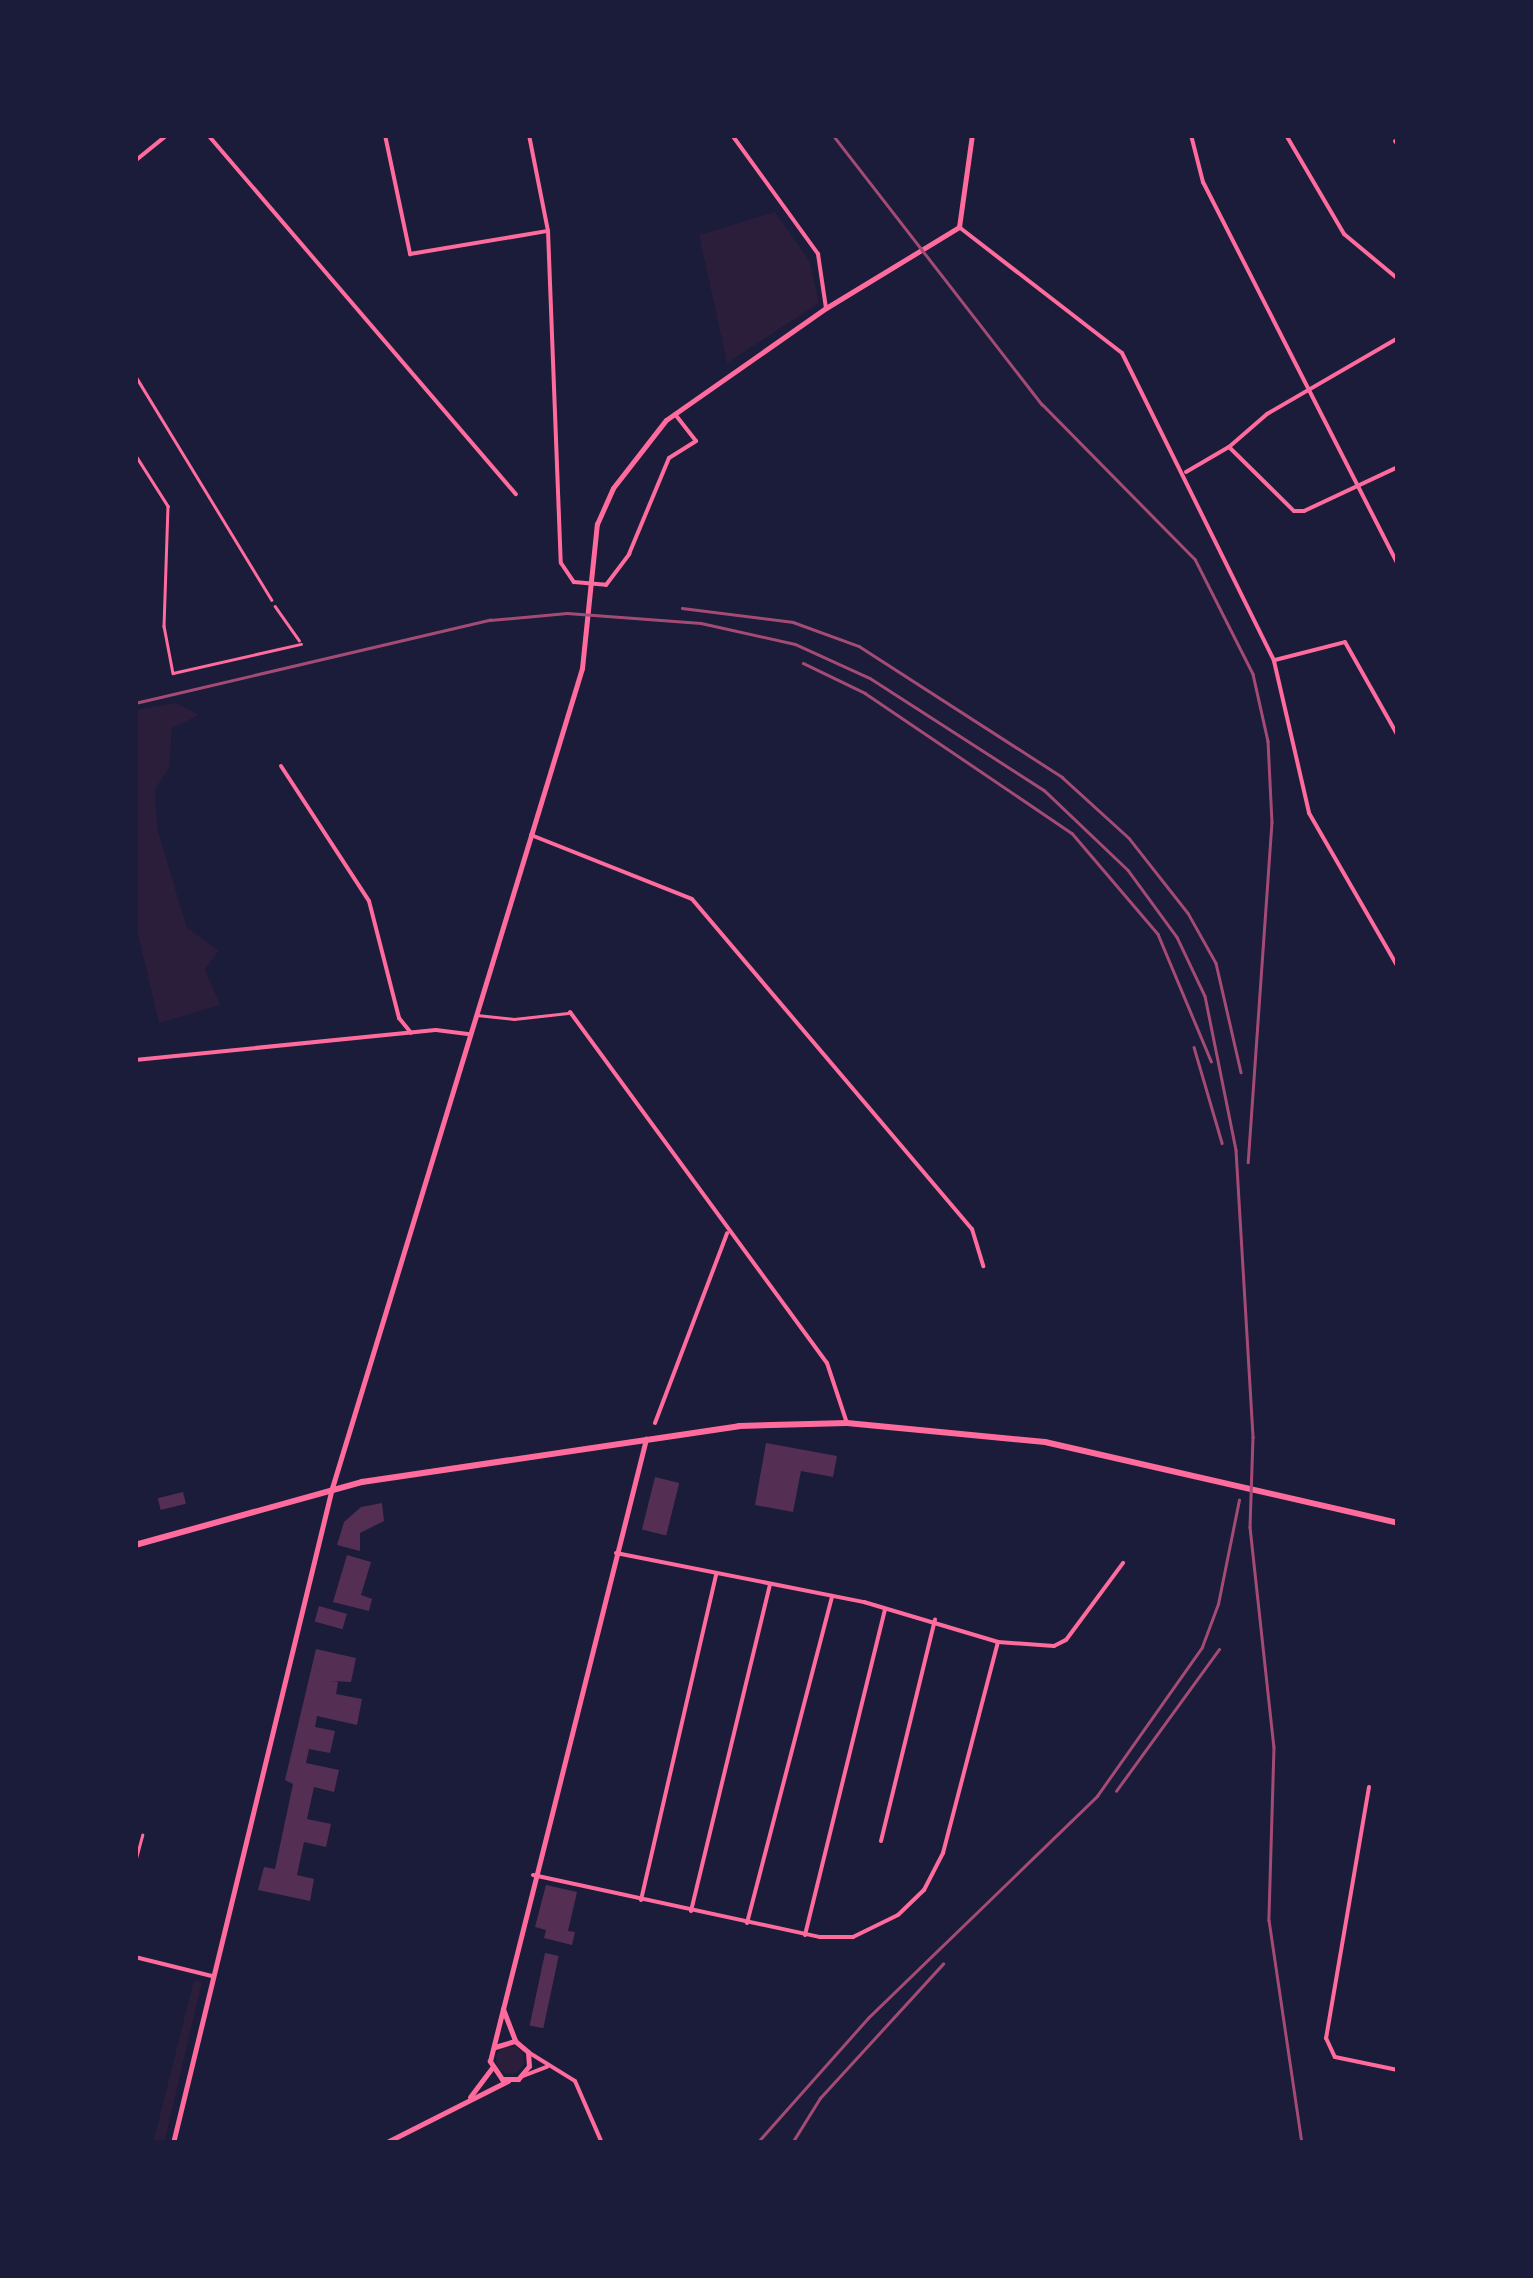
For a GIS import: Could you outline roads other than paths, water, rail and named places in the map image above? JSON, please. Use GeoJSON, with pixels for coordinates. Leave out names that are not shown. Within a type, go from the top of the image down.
{"type":"FeatureCollection","features":[{"type":"Feature","properties":{"kind":"main road"},"geometry":{"type":"LineString","coordinates":[[135,1545],[332,1488],[740,1426],[847,1424],[1045,1442],[1398,1523]]}},
{"type":"Feature","properties":{"kind":"street"},"geometry":{"type":"LineString","coordinates":[[135,161],[168,135]]}},
{"type":"Feature","properties":{"kind":"street"},"geometry":{"type":"LineString","coordinates":[[208,135],[516,494]]}},
{"type":"Feature","properties":{"kind":"street"},"geometry":{"type":"LineString","coordinates":[[384,135],[410,254],[548,231]]}},
{"type":"Feature","properties":{"kind":"street"},"geometry":{"type":"LineString","coordinates":[[528,135],[548,231],[561,563],[574,582],[606,585],[629,554],[668,458],[696,441],[676,414]]}},
{"type":"Feature","properties":{"kind":"street"},"geometry":{"type":"LineString","coordinates":[[732,135],[818,254],[826,308]]}},
{"type":"Feature","properties":{"kind":"street"},"geometry":{"type":"LineString","coordinates":[[173,2143],[332,1488],[582,668],[597,524],[613,488],[676,414],[826,308],[958,227],[972,135]]}},
{"type":"Feature","properties":{"kind":"street"},"geometry":{"type":"LineString","coordinates":[[1190,135],[1203,182],[1398,565]]}},
{"type":"Feature","properties":{"kind":"street"},"geometry":{"type":"LineString","coordinates":[[1286,135],[1344,234],[1398,279]]}},
{"type":"Feature","properties":{"kind":"street"},"geometry":{"type":"LineString","coordinates":[[958,227],[1122,354],[1186,472],[1274,660],[1309,813],[1398,967]]}},
{"type":"Feature","properties":{"kind":"street"},"geometry":{"type":"LineString","coordinates":[[1186,472],[1230,447],[1239,433],[1398,338]]}},
{"type":"Feature","properties":{"kind":"street"},"geometry":{"type":"LineString","coordinates":[[135,375],[272,600]]}},
{"type":"Feature","properties":{"kind":"street"},"geometry":{"type":"LineString","coordinates":[[1230,447],[1294,510],[1361,487],[1398,466]]}},
{"type":"Feature","properties":{"kind":"street"},"geometry":{"type":"LineString","coordinates":[[135,454],[168,506],[164,626],[173,673],[301,644]]}},
{"type":"Feature","properties":{"kind":"street"},"geometry":{"type":"LineString","coordinates":[[1274,660],[1345,642],[1398,736]]}},
{"type":"Feature","properties":{"kind":"street"},"geometry":{"type":"LineString","coordinates":[[280,766],[368,901],[399,1018],[411,1033]]}},
{"type":"Feature","properties":{"kind":"street"},"geometry":{"type":"LineString","coordinates":[[530,835],[692,898],[972,1229],[983,1266]]}},
{"type":"Feature","properties":{"kind":"street"},"geometry":{"type":"LineString","coordinates":[[476,1014],[514,1019],[570,1012],[727,1233],[826,1363],[847,1424]]}},
{"type":"Feature","properties":{"kind":"street"},"geometry":{"type":"LineString","coordinates":[[135,1060],[411,1033],[470,1034]]}},
{"type":"Feature","properties":{"kind":"street"},"geometry":{"type":"LineString","coordinates":[[655,1423],[727,1233]]}},
{"type":"Feature","properties":{"kind":"street"},"geometry":{"type":"LineString","coordinates":[[464,2103],[492,2068],[533,1876],[646,1439]]}},
{"type":"Feature","properties":{"kind":"street"},"geometry":{"type":"LineString","coordinates":[[616,1552],[886,1608],[998,1642],[1054,1646],[1066,1640],[1123,1563]]}},
{"type":"Feature","properties":{"kind":"street"},"geometry":{"type":"LineString","coordinates":[[641,1900],[716,1574]]}},
{"type":"Feature","properties":{"kind":"street"},"geometry":{"type":"LineString","coordinates":[[691,1911],[770,1583]]}},
{"type":"Feature","properties":{"kind":"street"},"geometry":{"type":"LineString","coordinates":[[747,1923],[832,1596]]}},
{"type":"Feature","properties":{"kind":"street"},"geometry":{"type":"LineString","coordinates":[[805,1935],[886,1608]]}},
{"type":"Feature","properties":{"kind":"street"},"geometry":{"type":"LineString","coordinates":[[881,1841],[935,1620]]}},
{"type":"Feature","properties":{"kind":"street"},"geometry":{"type":"LineString","coordinates":[[533,1876],[805,1935],[853,1937],[898,1915],[924,1890],[952,1823],[998,1642]]}},
{"type":"Feature","properties":{"kind":"street"},"geometry":{"type":"LineString","coordinates":[[1369,1786],[1326,2038],[1336,2057],[1398,2070]]}},
{"type":"Feature","properties":{"kind":"street"},"geometry":{"type":"LineString","coordinates":[[135,1862],[142,1835]]}},
{"type":"Feature","properties":{"kind":"street"},"geometry":{"type":"LineString","coordinates":[[135,1957],[212,1976]]}},
{"type":"Feature","properties":{"kind":"street"},"geometry":{"type":"LineString","coordinates":[[503,2009],[515,2041],[548,2067],[575,2080],[602,2143]]}},
{"type":"Feature","properties":{"kind":"street"},"geometry":{"type":"LineString","coordinates":[[495,2047],[515,2041]]}},
{"type":"Feature","properties":{"kind":"street"},"geometry":{"type":"LineString","coordinates":[[523,2076],[528,2052]]}},
{"type":"Feature","properties":{"kind":"street"},"geometry":{"type":"LineString","coordinates":[[385,2143],[511,2080],[548,2067]]}},
{"type":"Feature","properties":{"kind":"street"},"geometry":{"type":"LineString","coordinates":[[492,2068],[511,2080]]}},
{"type":"Feature","properties":{"kind":"railway"},"geometry":{"type":"LineString","coordinates":[[833,135],[1042,404],[1195,559],[1253,674],[1268,741],[1272,822],[1248,1162]]}},
{"type":"Feature","properties":{"kind":"railway"},"geometry":{"type":"LineString","coordinates":[[682,608],[793,622],[859,646],[1062,777],[1129,838],[1188,913],[1216,963],[1241,1072]]}},
{"type":"Feature","properties":{"kind":"railway"},"geometry":{"type":"LineString","coordinates":[[135,703],[490,620],[567,613],[701,623],[795,644],[870,678],[1044,790],[1128,870],[1177,937],[1205,996],[1236,1150],[1253,1437],[1250,1527],[1274,1747],[1269,1920],[1302,2143]]}},
{"type":"Feature","properties":{"kind":"railway"},"geometry":{"type":"LineString","coordinates":[[803,663],[865,693],[1072,833],[1158,934],[1211,1061]]}},
{"type":"Feature","properties":{"kind":"railway"},"geometry":{"type":"LineString","coordinates":[[1194,1047],[1222,1143]]}},
{"type":"Feature","properties":{"kind":"railway"},"geometry":{"type":"LineString","coordinates":[[757,2143],[868,2018],[1097,1796],[1202,1647],[1218,1604],[1239,1500]]}},
{"type":"Feature","properties":{"kind":"railway"},"geometry":{"type":"LineString","coordinates":[[1116,1791],[1219,1649]]}},
{"type":"Feature","properties":{"kind":"railway"},"geometry":{"type":"LineString","coordinates":[[792,2143],[820,2098],[943,1964]]}}]}
